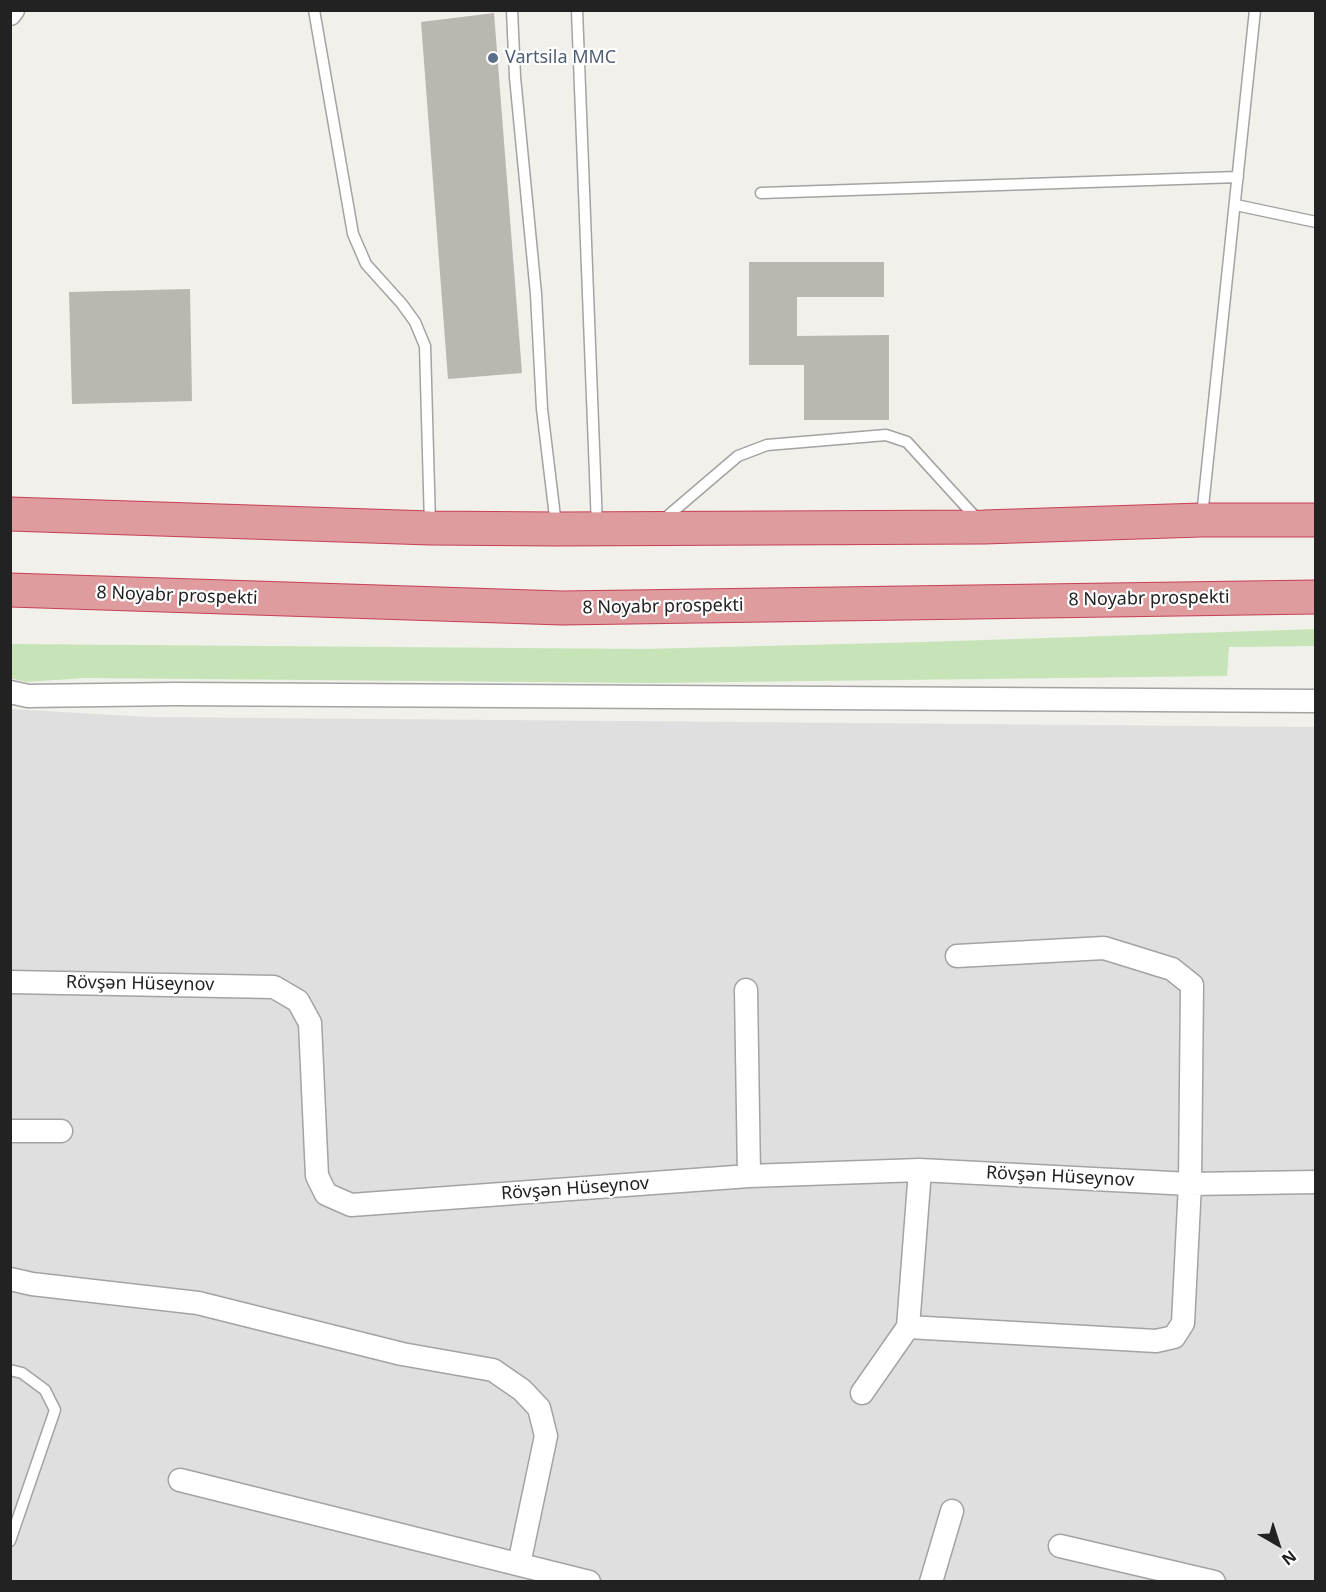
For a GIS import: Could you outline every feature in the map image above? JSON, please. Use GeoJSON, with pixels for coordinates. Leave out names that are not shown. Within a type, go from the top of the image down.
{"type":"FeatureCollection","features":[{"type":"Feature","properties":{"kind":"highway"},"geometry":{"type":"LineString","coordinates":[[10,514],[430,528],[556,529],[984,527],[1201,520],[1316,520]]}},
{"type":"Feature","properties":{"kind":"highway","name":"8 Noyabr prospekti"},"geometry":{"type":"LineString","coordinates":[[10,590],[562,608],[1316,597]]}},
{"type":"Feature","properties":{"kind":"street"},"geometry":{"type":"LineString","coordinates":[[10,692],[28,696],[187,694],[1316,701]]}},
{"type":"Feature","properties":{"kind":"street"},"geometry":{"type":"LineString","coordinates":[[908,1327],[1156,1341],[1174,1337],[1184,1323],[1190,1184],[1192,985],[1172,969],[1104,948],[957,956]]}},
{"type":"Feature","properties":{"kind":"street","name":"Rövşən Hüseynov"},"geometry":{"type":"LineString","coordinates":[[10,982],[274,987],[298,1001],[310,1023],[317,1176],[326,1194],[351,1205],[749,1176],[920,1170],[1190,1184],[1316,1182]]}},
{"type":"Feature","properties":{"kind":"street"},"geometry":{"type":"LineString","coordinates":[[746,990],[749,1176]]}},
{"type":"Feature","properties":{"kind":"street"},"geometry":{"type":"LineString","coordinates":[[10,1131],[60,1131]]}},
{"type":"Feature","properties":{"kind":"street"},"geometry":{"type":"LineString","coordinates":[[862,1394],[908,1327],[920,1170]]}},
{"type":"Feature","properties":{"kind":"street"},"geometry":{"type":"LineString","coordinates":[[10,1279],[32,1284],[198,1303],[402,1354],[493,1370],[522,1390],[539,1408],[546,1436],[519,1564]]}},
{"type":"Feature","properties":{"kind":"street"},"geometry":{"type":"LineString","coordinates":[[180,1480],[589,1581]]}},
{"type":"Feature","properties":{"kind":"street"},"geometry":{"type":"LineString","coordinates":[[931,1581],[952,1511]]}},
{"type":"Feature","properties":{"kind":"street"},"geometry":{"type":"LineString","coordinates":[[1060,1546],[1214,1581]]}},
{"type":"Feature","properties":{"kind":"lane"},"geometry":{"type":"LineString","coordinates":[[314,10],[352,234],[366,264],[415,322],[425,346],[430,528]]}},
{"type":"Feature","properties":{"kind":"lane"},"geometry":{"type":"LineString","coordinates":[[512,10],[515,77],[536,294],[542,409],[556,529]]}},
{"type":"Feature","properties":{"kind":"lane"},"geometry":{"type":"LineString","coordinates":[[577,10],[597,529]]}},
{"type":"Feature","properties":{"kind":"lane"},"geometry":{"type":"LineString","coordinates":[[1201,520],[1255,10]]}},
{"type":"Feature","properties":{"kind":"lane"},"geometry":{"type":"LineString","coordinates":[[761,193],[1238,177]]}},
{"type":"Feature","properties":{"kind":"lane"},"geometry":{"type":"LineString","coordinates":[[1236,205],[1316,222]]}},
{"type":"Feature","properties":{"kind":"lane"},"geometry":{"type":"LineString","coordinates":[[653,529],[738,456],[767,445],[886,435],[907,442],[984,527]]}},
{"type":"Feature","properties":{"kind":"lane"},"geometry":{"type":"LineString","coordinates":[[10,1370],[22,1373],[45,1390],[55,1410],[10,1541]]}},
{"type":"Feature","properties":{"kind":"shaded area"},"geometry":{"type":"Polygon","coordinates":[[[10,709],[149,717],[1315,727],[1315,1581],[11,1581],[10,709]]]}},
{"type":"Feature","properties":{"kind":"green space"},"geometry":{"type":"Polygon","coordinates":[[[1316,629],[1315,646],[1229,647],[1227,676],[650,683],[85,678],[26,682],[10,678],[11,644],[643,649],[1316,629]]]}},
{"type":"Feature","properties":{"kind":"building"},"geometry":{"type":"Polygon","coordinates":[[[494,13],[522,373],[448,379],[421,22],[494,13]]]}},
{"type":"Feature","properties":{"kind":"building"},"geometry":{"type":"Polygon","coordinates":[[[749,262],[884,262],[884,297],[797,297],[797,336],[889,335],[889,420],[804,420],[804,365],[749,365],[749,262]]]}},
{"type":"Feature","properties":{"kind":"building"},"geometry":{"type":"Polygon","coordinates":[[[190,289],[192,401],[72,404],[69,292],[190,289]]]}},
{"type":"Feature","properties":{"kind":"place","name":"Vartsila MMC"},"geometry":{"type":"Point","coordinates":[493,58]}}]}
